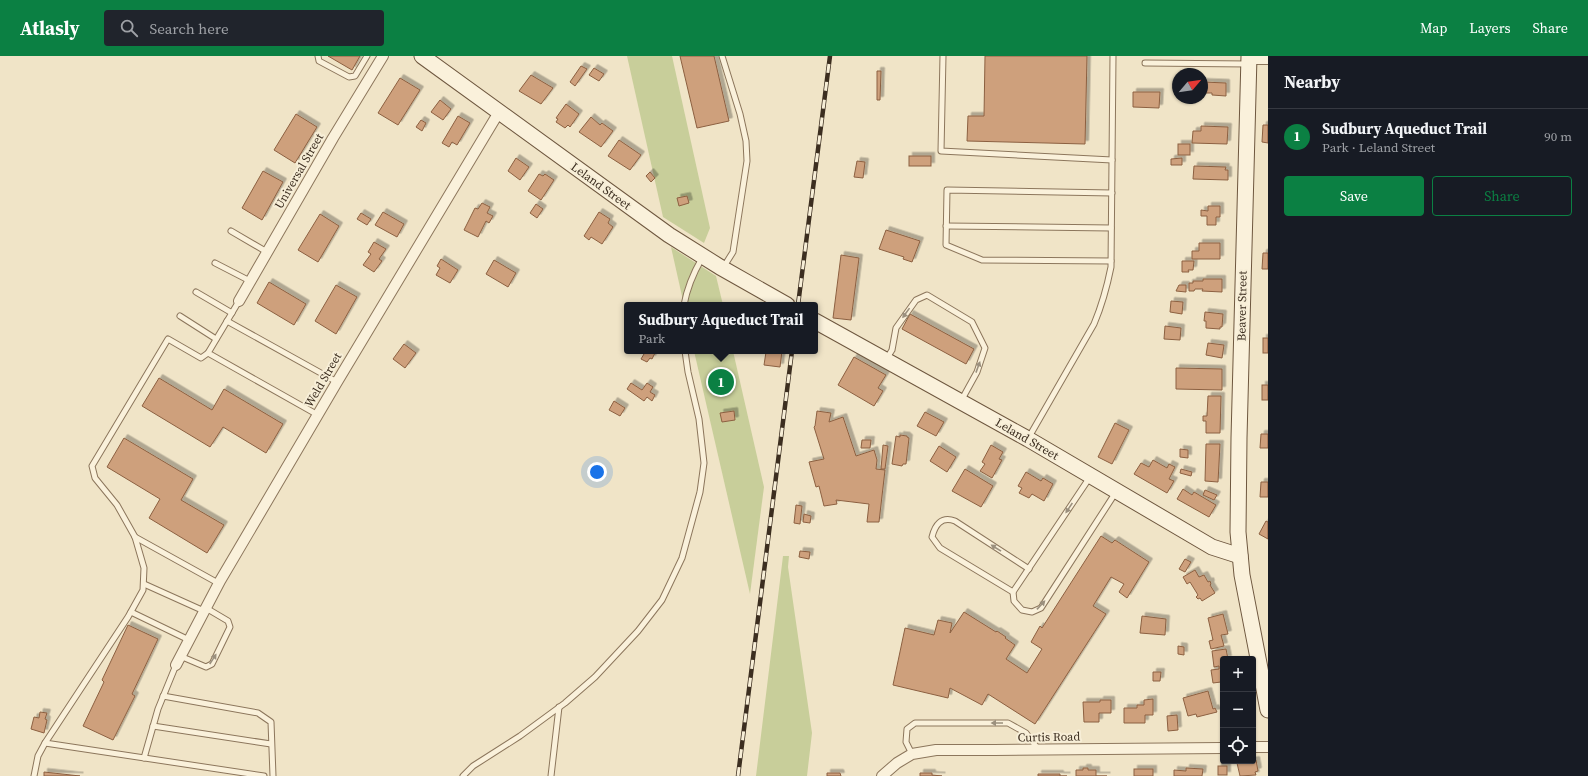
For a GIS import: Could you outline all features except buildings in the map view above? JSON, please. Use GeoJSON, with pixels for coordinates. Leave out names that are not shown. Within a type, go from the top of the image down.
{"type":"FeatureCollection","features":[{"type":"Feature","properties":{"kind":"street","name":"Universal Street"},"geometry":{"type":"LineString","coordinates":[[239,301],[333,138],[384,56]]}},
{"type":"Feature","properties":{"kind":"street","name":"Leland Street"},"geometry":{"type":"LineString","coordinates":[[422,56],[669,235],[723,269],[781,302]]}},
{"type":"Feature","properties":{"kind":"street"},"geometry":{"type":"LineString","coordinates":[[1249,60],[1268,59]]}},
{"type":"Feature","properties":{"kind":"street","name":"Beaver Street"},"geometry":{"type":"LineString","coordinates":[[1249,60],[1238,532],[1244,588],[1268,707]]}},
{"type":"Feature","properties":{"kind":"street","name":"Weld Street"},"geometry":{"type":"LineString","coordinates":[[178,660],[218,583],[499,112]]}},
{"type":"Feature","properties":{"kind":"street","name":"Leland Street"},"geometry":{"type":"LineString","coordinates":[[818,323],[1028,439],[1212,547],[1240,556]]}},
{"type":"Feature","properties":{"kind":"street"},"geometry":{"type":"LineString","coordinates":[[1256,747],[1268,747]]}},
{"type":"Feature","properties":{"kind":"street","name":"Curtis Road"},"geometry":{"type":"LineString","coordinates":[[882,776],[897,763],[912,754],[936,750],[1220,748]]}},
{"type":"Feature","properties":{"kind":"lane"},"geometry":{"type":"LineString","coordinates":[[318,56],[319,61],[349,77],[355,76],[367,56]]}},
{"type":"Feature","properties":{"kind":"lane"},"geometry":{"type":"LineString","coordinates":[[722,56],[746,141],[747,161],[733,252],[723,269]]}},
{"type":"Feature","properties":{"kind":"lane"},"geometry":{"type":"LineString","coordinates":[[943,56],[941,151],[1112,160]]}},
{"type":"Feature","properties":{"kind":"lane"},"geometry":{"type":"LineString","coordinates":[[1028,439],[1100,311],[1107,288],[1111,261],[1113,56]]}},
{"type":"Feature","properties":{"kind":"lane"},"geometry":{"type":"LineString","coordinates":[[1144,63],[1249,60]]}},
{"type":"Feature","properties":{"kind":"lane"},"geometry":{"type":"LineString","coordinates":[[1111,261],[982,260],[946,245],[946,226],[947,190],[1112,192]]}},
{"type":"Feature","properties":{"kind":"lane"},"geometry":{"type":"LineString","coordinates":[[946,226],[1111,228]]}},
{"type":"Feature","properties":{"kind":"lane"},"geometry":{"type":"LineString","coordinates":[[231,231],[267,252]]}},
{"type":"Feature","properties":{"kind":"lane"},"geometry":{"type":"LineString","coordinates":[[685,302],[696,268],[703,257]]}},
{"type":"Feature","properties":{"kind":"lane"},"geometry":{"type":"LineString","coordinates":[[215,263],[250,281]]}},
{"type":"Feature","properties":{"kind":"lane"},"geometry":{"type":"LineString","coordinates":[[196,292],[232,313]]}},
{"type":"Feature","properties":{"kind":"lane"},"geometry":{"type":"LineString","coordinates":[[886,360],[892,350],[896,328],[916,300],[927,295],[972,322],[985,348],[977,372],[961,402]]}},
{"type":"Feature","properties":{"kind":"lane"},"geometry":{"type":"LineString","coordinates":[[34,776],[38,756],[44,743],[131,612],[143,590],[144,568],[136,537],[117,505],[95,478],[92,466],[168,339],[200,358],[208,353],[239,301]]}},
{"type":"Feature","properties":{"kind":"lane"},"geometry":{"type":"LineString","coordinates":[[180,316],[216,339]]}},
{"type":"Feature","properties":{"kind":"lane"},"geometry":{"type":"LineString","coordinates":[[227,321],[337,382]]}},
{"type":"Feature","properties":{"kind":"lane"},"geometry":{"type":"LineString","coordinates":[[208,353],[318,415]]}},
{"type":"Feature","properties":{"kind":"lane"},"geometry":{"type":"LineString","coordinates":[[463,776],[473,766],[520,736],[595,678],[638,631],[662,600],[682,558],[700,492],[704,463],[699,419],[685,354]]}},
{"type":"Feature","properties":{"kind":"lane"},"geometry":{"type":"LineString","coordinates":[[1091,476],[1013,592],[1014,601],[1022,610],[1032,612],[1040,608],[1117,491]]}},
{"type":"Feature","properties":{"kind":"lane"},"geometry":{"type":"LineString","coordinates":[[1013,592],[940,548],[932,537],[934,528],[941,521],[948,519],[955,521],[1029,569]]}},
{"type":"Feature","properties":{"kind":"lane"},"geometry":{"type":"LineString","coordinates":[[136,537],[218,583]]}},
{"type":"Feature","properties":{"kind":"lane"},"geometry":{"type":"LineString","coordinates":[[144,584],[228,621],[230,626],[212,664],[206,667],[178,660],[163,696],[144,758]]}},
{"type":"Feature","properties":{"kind":"lane"},"geometry":{"type":"LineString","coordinates":[[131,612],[189,640]]}},
{"type":"Feature","properties":{"kind":"lane"},"geometry":{"type":"LineString","coordinates":[[163,696],[258,713],[270,722],[273,776]]}},
{"type":"Feature","properties":{"kind":"lane"},"geometry":{"type":"LineString","coordinates":[[551,776],[559,707]]}},
{"type":"Feature","properties":{"kind":"lane"},"geometry":{"type":"LineString","coordinates":[[912,754],[906,742],[907,729],[915,724],[1008,723],[1026,733],[1038,750]]}},
{"type":"Feature","properties":{"kind":"lane"},"geometry":{"type":"LineString","coordinates":[[153,726],[272,744]]}},
{"type":"Feature","properties":{"kind":"lane"},"geometry":{"type":"LineString","coordinates":[[44,743],[264,776]]}},
{"type":"Feature","properties":{"kind":"green space"},"geometry":{"type":"Polygon","coordinates":[[[627,56],[672,56],[710,228],[704,243],[663,217],[627,56]]]}},
{"type":"Feature","properties":{"kind":"green space"},"geometry":{"type":"Polygon","coordinates":[[[671,247],[716,276],[722,302],[683,302],[671,247]]]}},
{"type":"Feature","properties":{"kind":"green space"},"geometry":{"type":"Polygon","coordinates":[[[695,354],[734,354],[764,487],[750,594],[695,354]]]}},
{"type":"Feature","properties":{"kind":"green space"},"geometry":{"type":"Polygon","coordinates":[[[783,556],[789,556],[788,567],[812,733],[807,776],[756,776],[783,556]]]}},
{"type":"Feature","properties":{"kind":"railway"},"geometry":{"type":"LineString","coordinates":[[798,302],[830,56]]}},
{"type":"Feature","properties":{"kind":"railway"},"geometry":{"type":"LineString","coordinates":[[738,776],[792,354]]}},
{"type":"Feature","properties":{"kind":"place","name":"Sudbury Aqueduct Trail"},"geometry":{"type":"Point","coordinates":[721,382]}}]}
